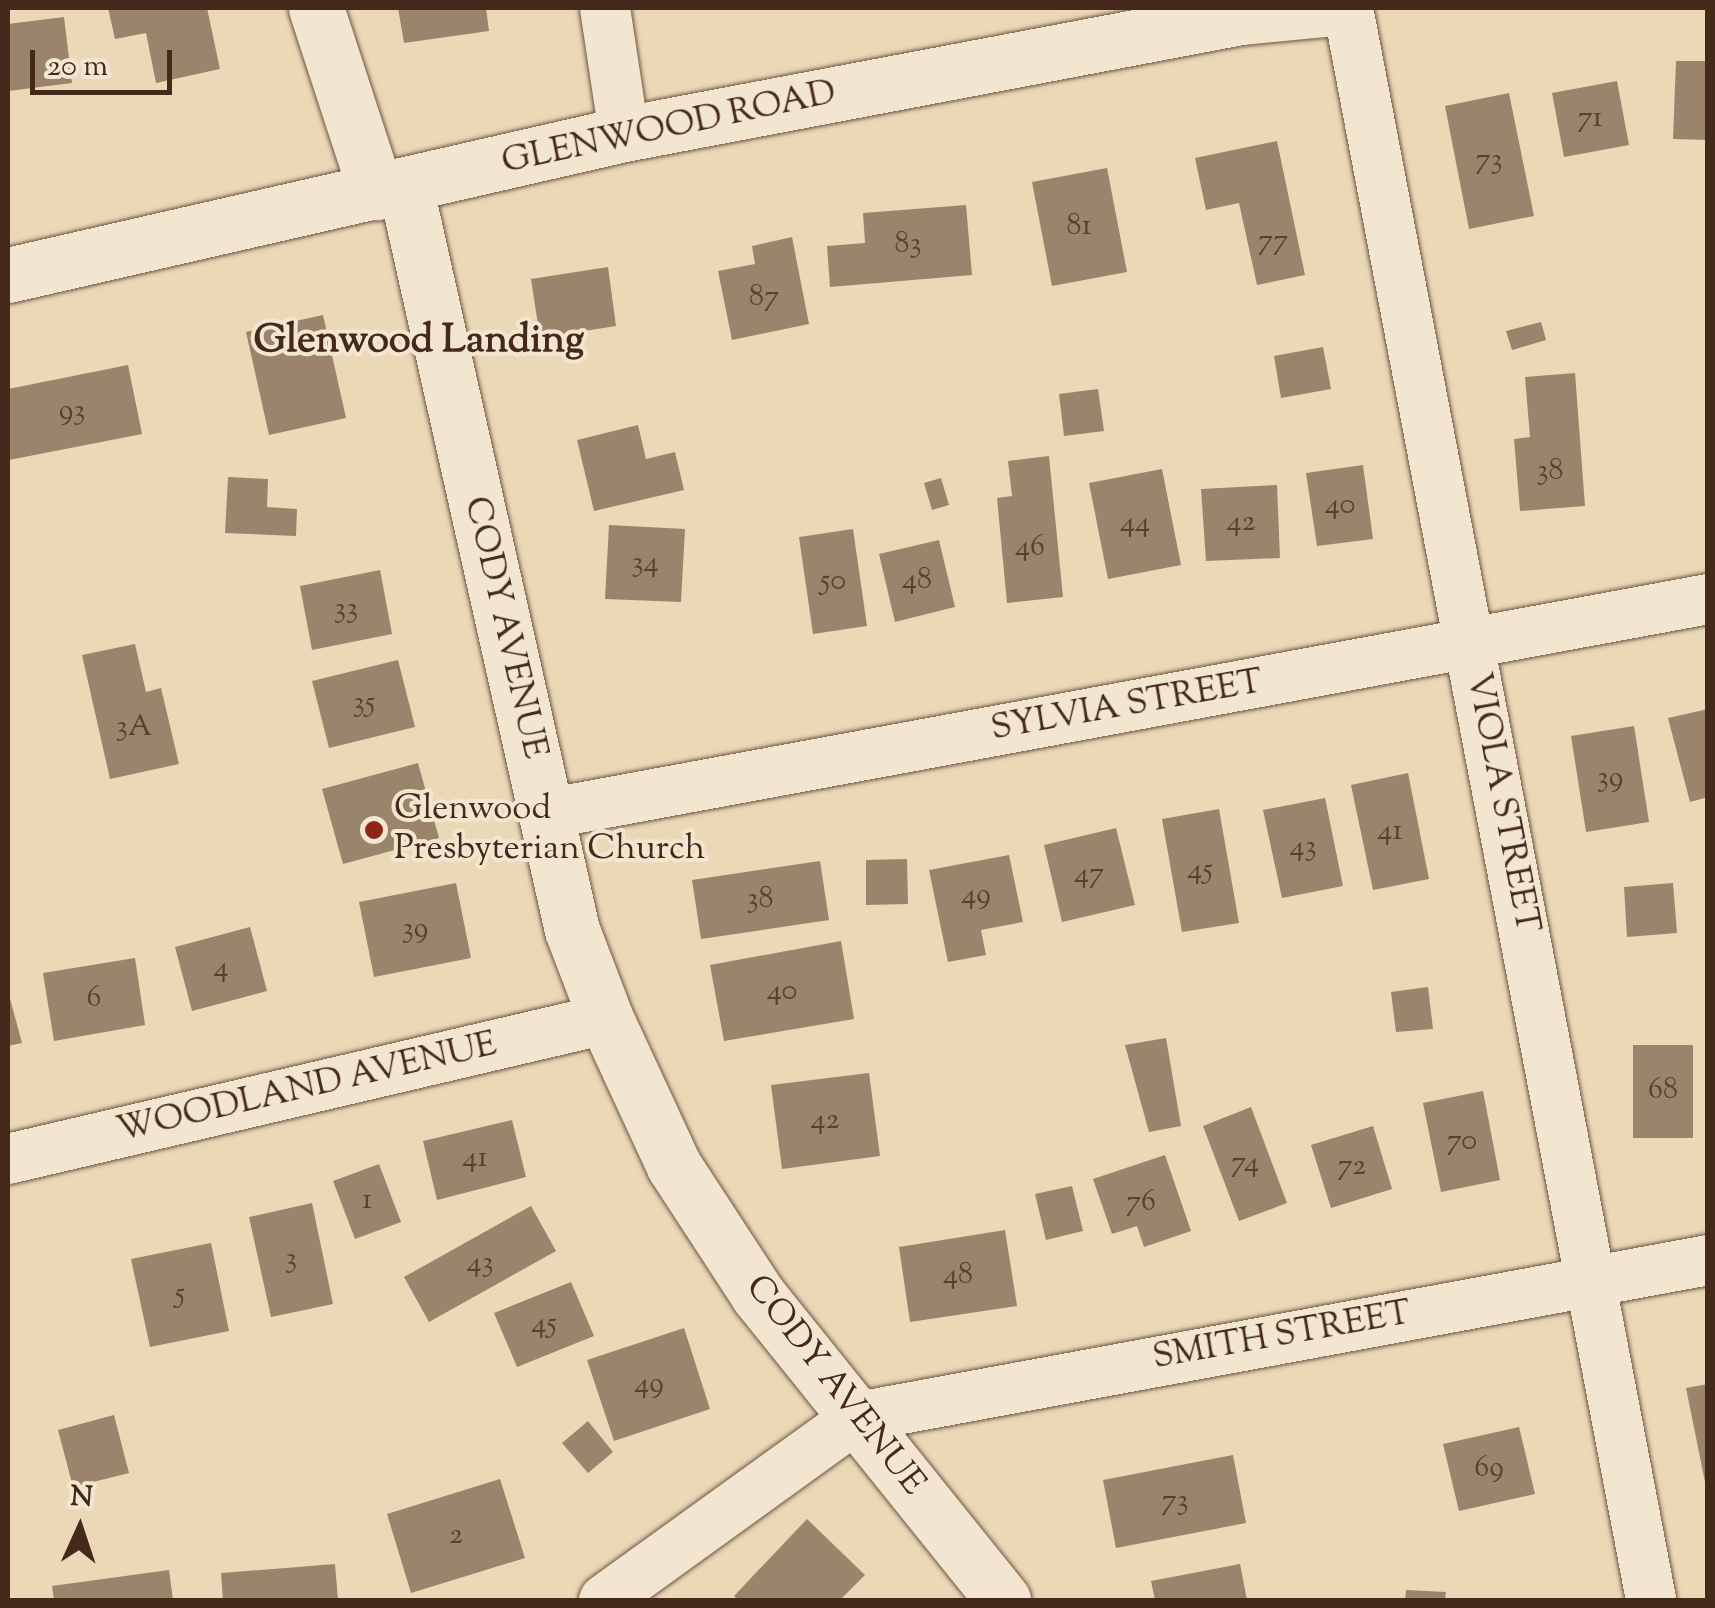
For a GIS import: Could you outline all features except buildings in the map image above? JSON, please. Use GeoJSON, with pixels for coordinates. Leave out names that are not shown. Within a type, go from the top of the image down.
{"type":"FeatureCollection","features":[{"type":"Feature","properties":{"kind":"street","name":"CODY AVENUE"},"geometry":{"type":"LineString","coordinates":[[316,8],[391,189],[572,930],[606,1019],[674,1166],[758,1295],[1003,1600]]}},
{"type":"Feature","properties":{"kind":"street"},"geometry":{"type":"LineString","coordinates":[[605,8],[624,134]]}},
{"type":"Feature","properties":{"kind":"street","name":"GLENWOOD ROAD"},"geometry":{"type":"LineString","coordinates":[[8,276],[624,134],[1241,12],[1335,8]]}},
{"type":"Feature","properties":{"kind":"street","name":"VIOLA STREET"},"geometry":{"type":"LineString","coordinates":[[1348,8],[1651,1599]]}},
{"type":"Feature","properties":{"kind":"street","name":"SYLVIA STREET"},"geometry":{"type":"LineString","coordinates":[[546,814],[1708,600]]}},
{"type":"Feature","properties":{"kind":"street","name":"WOODLAND AVENUE"},"geometry":{"type":"LineString","coordinates":[[8,1159],[606,1019]]}},
{"type":"Feature","properties":{"kind":"street","name":"SMITH STREET"},"geometry":{"type":"LineString","coordinates":[[858,1417],[1708,1260]]}},
{"type":"Feature","properties":{"kind":"street"},"geometry":{"type":"LineString","coordinates":[[604,1600],[858,1417]]}},
{"type":"Feature","properties":{"kind":"place","name":"Glenwood Presbyterian Church"},"geometry":{"type":"Point","coordinates":[374,830]}},
{"type":"Feature","properties":{"kind":"district","name":"Glenwood Landing"},"geometry":{"type":"Point","coordinates":[419,342]}}]}
